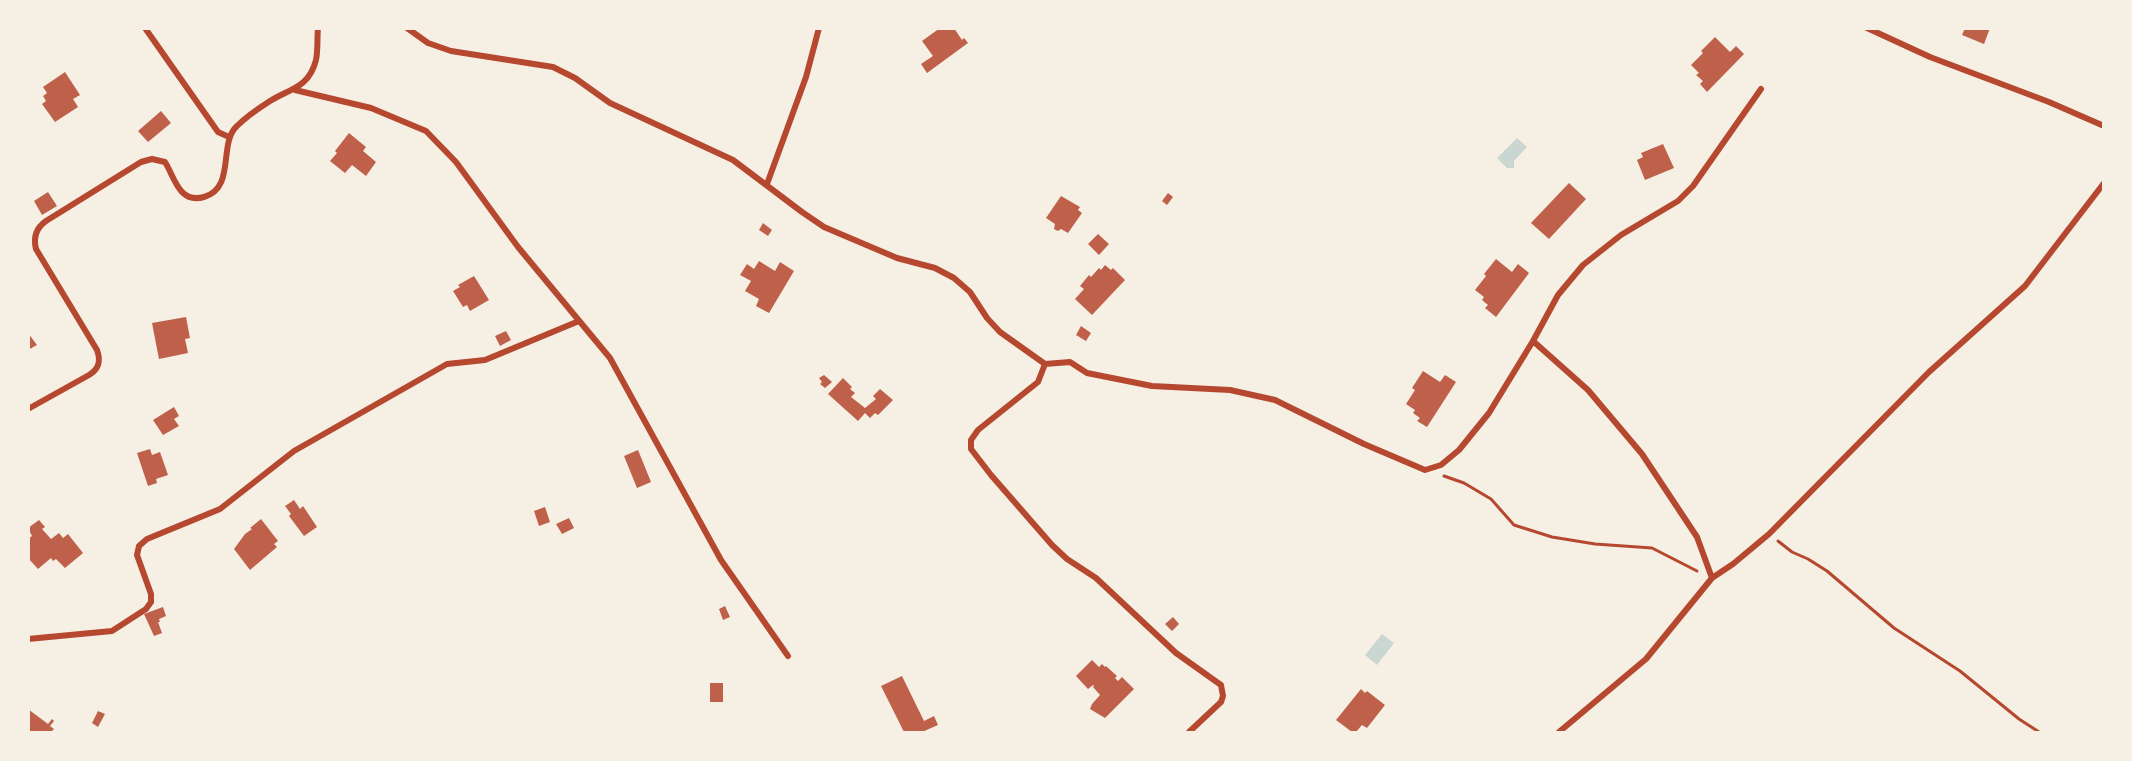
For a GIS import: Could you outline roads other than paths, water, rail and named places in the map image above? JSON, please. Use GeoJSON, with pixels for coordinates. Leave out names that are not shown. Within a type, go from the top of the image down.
{"type":"FeatureCollection","features":[{"type":"Feature","properties":{"kind":"street"},"geometry":{"type":"LineString","coordinates":[[145,28],[218,132],[229,138]]}},
{"type":"Feature","properties":{"kind":"street"},"geometry":{"type":"LineString","coordinates":[[28,409],[89,375],[98,367],[99,361],[97,350],[36,249],[34,243],[37,230],[46,221],[141,162],[152,159],[165,162],[172,173],[177,189],[184,195],[201,198],[208,196],[220,183],[227,163],[229,138],[235,127],[272,100],[295,90],[308,77],[316,60],[318,28]]}},
{"type":"Feature","properties":{"kind":"street"},"geometry":{"type":"LineString","coordinates":[[407,28],[428,43],[451,51],[553,67],[575,78],[610,103],[733,160],[824,227],[897,258],[935,268],[954,278],[970,292],[987,318],[1000,332],[1045,364],[1070,362],[1087,373],[1152,386],[1230,390],[1275,400],[1364,444],[1425,470],[1441,465],[1460,450],[1489,413],[1533,341],[1554,299],[1583,265],[1621,235],[1678,201],[1693,186],[1761,89]]}},
{"type":"Feature","properties":{"kind":"street"},"geometry":{"type":"LineString","coordinates":[[767,184],[806,77],[819,28]]}},
{"type":"Feature","properties":{"kind":"street"},"geometry":{"type":"LineString","coordinates":[[1867,28],[1930,57],[2049,102],[2103,126]]}},
{"type":"Feature","properties":{"kind":"street"},"geometry":{"type":"LineString","coordinates":[[295,90],[371,108],[426,132],[456,162],[518,247],[610,358],[721,560],[788,656]]}},
{"type":"Feature","properties":{"kind":"street"},"geometry":{"type":"LineString","coordinates":[[1559,732],[1646,658],[1712,578],[1769,534],[1929,372],[2025,286],[2103,183]]}},
{"type":"Feature","properties":{"kind":"street"},"geometry":{"type":"LineString","coordinates":[[28,639],[112,631],[146,609],[151,602],[151,594],[137,555],[139,546],[147,539],[220,509],[294,451],[447,364],[485,360],[579,321]]}},
{"type":"Feature","properties":{"kind":"street"},"geometry":{"type":"LineString","coordinates":[[1533,341],[1588,390],[1642,454],[1697,537],[1712,578]]}},
{"type":"Feature","properties":{"kind":"street"},"geometry":{"type":"LineString","coordinates":[[1045,364],[1038,382],[978,430],[971,440],[971,448],[991,475],[1067,559],[1096,578],[1176,653],[1221,686],[1223,696],[1218,706],[1189,732]]}}]}
